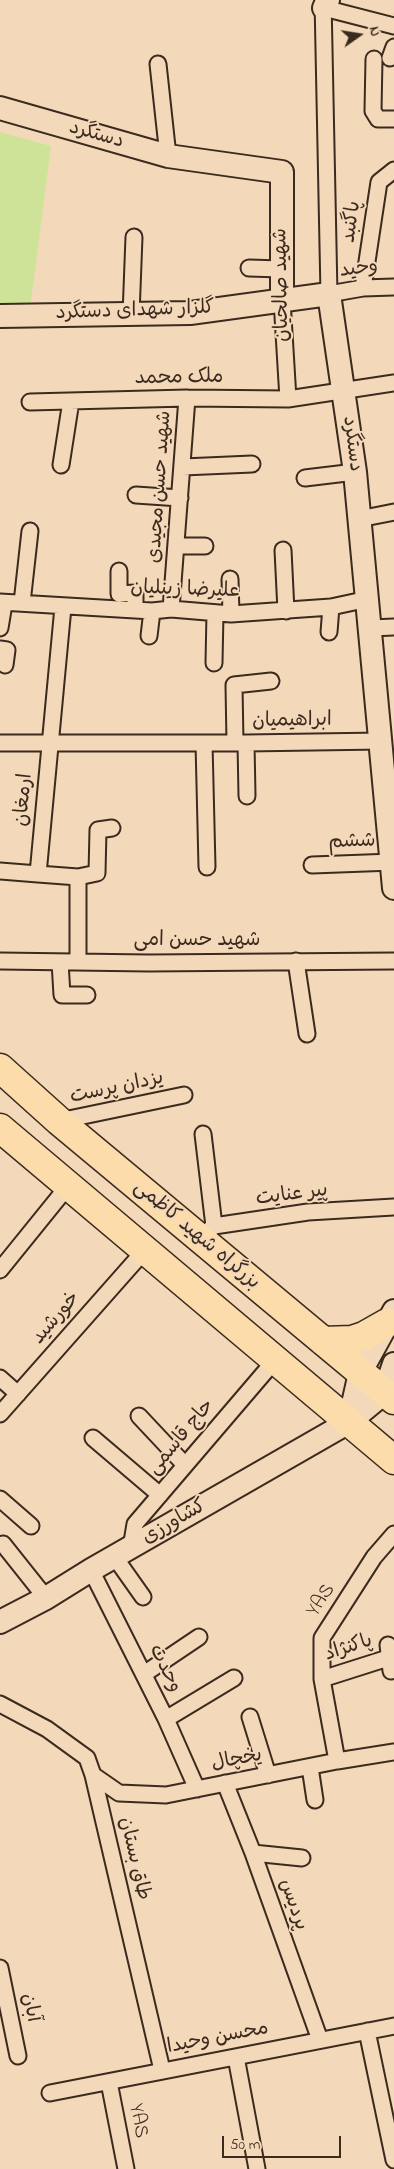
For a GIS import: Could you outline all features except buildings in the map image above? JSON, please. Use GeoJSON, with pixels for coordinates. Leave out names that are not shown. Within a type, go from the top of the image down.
{"type":"FeatureCollection","features":[{"type":"Feature","properties":{"kind":"highway","name":"بزرگراه شهید کاظمی"},"geometry":{"type":"LineString","coordinates":[[0,1068],[59,1121],[206,1232],[323,1341],[389,1397]]}},
{"type":"Feature","properties":{"kind":"highway"},"geometry":{"type":"LineString","coordinates":[[0,1128],[394,1460]]}},
{"type":"Feature","properties":{"kind":"highway"},"geometry":{"type":"LineString","coordinates":[[323,1341],[352,1340],[364,1336],[390,1317]]}},
{"type":"Feature","properties":{"kind":"street"},"geometry":{"type":"LineString","coordinates":[[325,3],[394,26]]}},
{"type":"Feature","properties":{"kind":"street","name":"دستگرد"},"geometry":{"type":"LineString","coordinates":[[325,3],[329,294],[355,472],[382,741],[394,887]]}},
{"type":"Feature","properties":{"kind":"street"},"geometry":{"type":"LineString","coordinates":[[374,59],[374,111],[378,119],[394,119]]}},
{"type":"Feature","properties":{"kind":"street"},"geometry":{"type":"LineString","coordinates":[[158,64],[168,156]]}},
{"type":"Feature","properties":{"kind":"street","name":"دستگرد"},"geometry":{"type":"LineString","coordinates":[[0,108],[168,156],[282,172]]}},
{"type":"Feature","properties":{"kind":"street","name":"پاگنبد"},"geometry":{"type":"LineString","coordinates":[[363,288],[379,182],[394,170]]}},
{"type":"Feature","properties":{"kind":"street","name":"شهید صالحیان"},"geometry":{"type":"LineString","coordinates":[[282,172],[281,269],[288,399]]}},
{"type":"Feature","properties":{"kind":"street"},"geometry":{"type":"LineString","coordinates":[[131,315],[134,237]]}},
{"type":"Feature","properties":{"kind":"street"},"geometry":{"type":"LineString","coordinates":[[249,268],[281,269]]}},
{"type":"Feature","properties":{"kind":"street","name":"وحید"},"geometry":{"type":"LineString","coordinates":[[329,294],[363,288],[394,287]]}},
{"type":"Feature","properties":{"kind":"street","name":"گلزار شهدای دستگرد"},"geometry":{"type":"LineString","coordinates":[[0,316],[190,313],[329,294]]}},
{"type":"Feature","properties":{"kind":"street","name":"ملک محمد"},"geometry":{"type":"LineString","coordinates":[[30,402],[187,398],[288,399],[394,383]]}},
{"type":"Feature","properties":{"kind":"street","name":"شهید حسن مجیدی"},"geometry":{"type":"LineString","coordinates":[[171,609],[187,398]]}},
{"type":"Feature","properties":{"kind":"street"},"geometry":{"type":"LineString","coordinates":[[61,465],[71,401]]}},
{"type":"Feature","properties":{"kind":"street"},"geometry":{"type":"LineString","coordinates":[[182,467],[252,464]]}},
{"type":"Feature","properties":{"kind":"street"},"geometry":{"type":"LineString","coordinates":[[304,478],[355,472]]}},
{"type":"Feature","properties":{"kind":"street"},"geometry":{"type":"LineString","coordinates":[[136,494],[180,498]]}},
{"type":"Feature","properties":{"kind":"street"},"geometry":{"type":"LineString","coordinates":[[359,519],[394,512]]}},
{"type":"Feature","properties":{"kind":"street"},"geometry":{"type":"LineString","coordinates":[[22,603],[30,531]]}},
{"type":"Feature","properties":{"kind":"street"},"geometry":{"type":"LineString","coordinates":[[177,546],[205,546]]}},
{"type":"Feature","properties":{"kind":"street"},"geometry":{"type":"LineString","coordinates":[[283,550],[286,611]]}},
{"type":"Feature","properties":{"kind":"street"},"geometry":{"type":"LineString","coordinates":[[119,571],[119,594],[135,594],[135,610]]}},
{"type":"Feature","properties":{"kind":"street"},"geometry":{"type":"LineString","coordinates":[[230,579],[231,614]]}},
{"type":"Feature","properties":{"kind":"street","name":"علیرضا زینلیان"},"geometry":{"type":"LineString","coordinates":[[2,603],[152,611],[171,609],[231,614],[331,607],[368,599]]}},
{"type":"Feature","properties":{"kind":"street"},"geometry":{"type":"LineString","coordinates":[[0,628],[2,603]]}},
{"type":"Feature","properties":{"kind":"street","name":"ارمغان"},"geometry":{"type":"LineString","coordinates":[[38,874],[64,606]]}},
{"type":"Feature","properties":{"kind":"street"},"geometry":{"type":"LineString","coordinates":[[328,632],[331,607]]}},
{"type":"Feature","properties":{"kind":"street"},"geometry":{"type":"LineString","coordinates":[[149,636],[152,611]]}},
{"type":"Feature","properties":{"kind":"street"},"geometry":{"type":"LineString","coordinates":[[214,663],[215,613]]}},
{"type":"Feature","properties":{"kind":"street"},"geometry":{"type":"LineString","coordinates":[[371,628],[394,627]]}},
{"type":"Feature","properties":{"kind":"street"},"geometry":{"type":"LineString","coordinates":[[0,650],[7,650],[5,665]]}},
{"type":"Feature","properties":{"kind":"street"},"geometry":{"type":"LineString","coordinates":[[247,796],[234,685],[271,681]]}},
{"type":"Feature","properties":{"kind":"street","name":"ابراهیمیان"},"geometry":{"type":"LineString","coordinates":[[0,743],[204,744],[382,741]]}},
{"type":"Feature","properties":{"kind":"street"},"geometry":{"type":"LineString","coordinates":[[204,744],[207,867]]}},
{"type":"Feature","properties":{"kind":"street"},"geometry":{"type":"LineString","coordinates":[[0,871],[78,877],[97,873],[98,830],[112,828]]}},
{"type":"Feature","properties":{"kind":"street","name":"ششم"},"geometry":{"type":"LineString","coordinates":[[312,865],[393,862]]}},
{"type":"Feature","properties":{"kind":"street"},"geometry":{"type":"LineString","coordinates":[[78,877],[78,962]]}},
{"type":"Feature","properties":{"kind":"street","name":"شهید حسن امی"},"geometry":{"type":"LineString","coordinates":[[0,961],[394,961]]}},
{"type":"Feature","properties":{"kind":"street"},"geometry":{"type":"LineString","coordinates":[[296,961],[307,1034]]}},
{"type":"Feature","properties":{"kind":"street"},"geometry":{"type":"LineString","coordinates":[[60,962],[62,995],[87,995]]}},
{"type":"Feature","properties":{"kind":"street","name":"یزدان پرست"},"geometry":{"type":"LineString","coordinates":[[59,1121],[184,1095]]}},
{"type":"Feature","properties":{"kind":"street"},"geometry":{"type":"LineString","coordinates":[[203,1134],[206,1232]]}},
{"type":"Feature","properties":{"kind":"street"},"geometry":{"type":"LineString","coordinates":[[0,1270],[68,1186]]}},
{"type":"Feature","properties":{"kind":"street","name":"پیر عنایت"},"geometry":{"type":"LineString","coordinates":[[206,1232],[308,1212],[394,1207]]}},
{"type":"Feature","properties":{"kind":"street","name":"خورشید"},"geometry":{"type":"LineString","coordinates":[[0,1414],[145,1250]]}},
{"type":"Feature","properties":{"kind":"street"},"geometry":{"type":"LineString","coordinates":[[349,1422],[360,1374],[390,1317]]}},
{"type":"Feature","properties":{"kind":"street","name":"حاج قاسمی"},"geometry":{"type":"LineString","coordinates":[[123,1552],[135,1524],[276,1359]]}},
{"type":"Feature","properties":{"kind":"street"},"geometry":{"type":"LineString","coordinates":[[389,1397],[394,1364]]}},
{"type":"Feature","properties":{"kind":"street"},"geometry":{"type":"LineString","coordinates":[[0,1378],[18,1394]]}},
{"type":"Feature","properties":{"kind":"street","name":"کشاورزی"},"geometry":{"type":"LineString","coordinates":[[0,1622],[46,1598],[389,1397]]}},
{"type":"Feature","properties":{"kind":"street"},"geometry":{"type":"LineString","coordinates":[[139,1416],[185,1465]]}},
{"type":"Feature","properties":{"kind":"street"},"geometry":{"type":"LineString","coordinates":[[94,1438],[160,1495]]}},
{"type":"Feature","properties":{"kind":"street"},"geometry":{"type":"LineString","coordinates":[[0,1499],[31,1526]]}},
{"type":"Feature","properties":{"kind":"street","name":"YAS"},"geometry":{"type":"LineString","coordinates":[[337,1761],[322,1679],[322,1638],[374,1557],[394,1534]]}},
{"type":"Feature","properties":{"kind":"street"},"geometry":{"type":"LineString","coordinates":[[3,1544],[46,1598]]}},
{"type":"Feature","properties":{"kind":"street"},"geometry":{"type":"LineString","coordinates":[[123,1552],[143,1597]]}},
{"type":"Feature","properties":{"kind":"street","name":"وحدت"},"geometry":{"type":"LineString","coordinates":[[91,1570],[166,1719],[197,1789]]}},
{"type":"Feature","properties":{"kind":"street"},"geometry":{"type":"LineString","coordinates":[[144,1674],[199,1637]]}},
{"type":"Feature","properties":{"kind":"street","name":"پاکنژاد"},"geometry":{"type":"LineString","coordinates":[[322,1679],[389,1658]]}},
{"type":"Feature","properties":{"kind":"street"},"geometry":{"type":"LineString","coordinates":[[166,1719],[234,1678]]}},
{"type":"Feature","properties":{"kind":"street","name":"طاق بستان"},"geometry":{"type":"LineString","coordinates":[[0,1704],[47,1729],[87,1758],[93,1775],[162,2070]]}},
{"type":"Feature","properties":{"kind":"street"},"geometry":{"type":"LineString","coordinates":[[250,1717],[268,1775]]}},
{"type":"Feature","properties":{"kind":"street","name":"یخچال"},"geometry":{"type":"LineString","coordinates":[[93,1775],[120,1793],[166,1795],[337,1761],[394,1752]]}},
{"type":"Feature","properties":{"kind":"street"},"geometry":{"type":"LineString","coordinates":[[310,1767],[315,1800]]}},
{"type":"Feature","properties":{"kind":"street","name":"پردیس"},"geometry":{"type":"LineString","coordinates":[[226,1783],[320,2040]]}},
{"type":"Feature","properties":{"kind":"street"},"geometry":{"type":"LineString","coordinates":[[253,1853],[302,1858]]}},
{"type":"Feature","properties":{"kind":"street","name":"آبان"},"geometry":{"type":"LineString","coordinates":[[0,1968],[18,2056]]}},
{"type":"Feature","properties":{"kind":"street","name":"محسن وحیدا"},"geometry":{"type":"LineString","coordinates":[[50,2093],[394,2026]]}},
{"type":"Feature","properties":{"kind":"street"},"geometry":{"type":"LineString","coordinates":[[367,2031],[394,2160]]}},
{"type":"Feature","properties":{"kind":"street"},"geometry":{"type":"LineString","coordinates":[[236,2057],[257,2169]]}},
{"type":"Feature","properties":{"kind":"street","name":"YAS"},"geometry":{"type":"LineString","coordinates":[[109,2082],[126,2169]]}},
{"type":"Feature","properties":{"kind":"green space"},"geometry":{"type":"Polygon","coordinates":[[[0,132],[51,146],[30,309],[0,305],[0,132]]]}}]}
